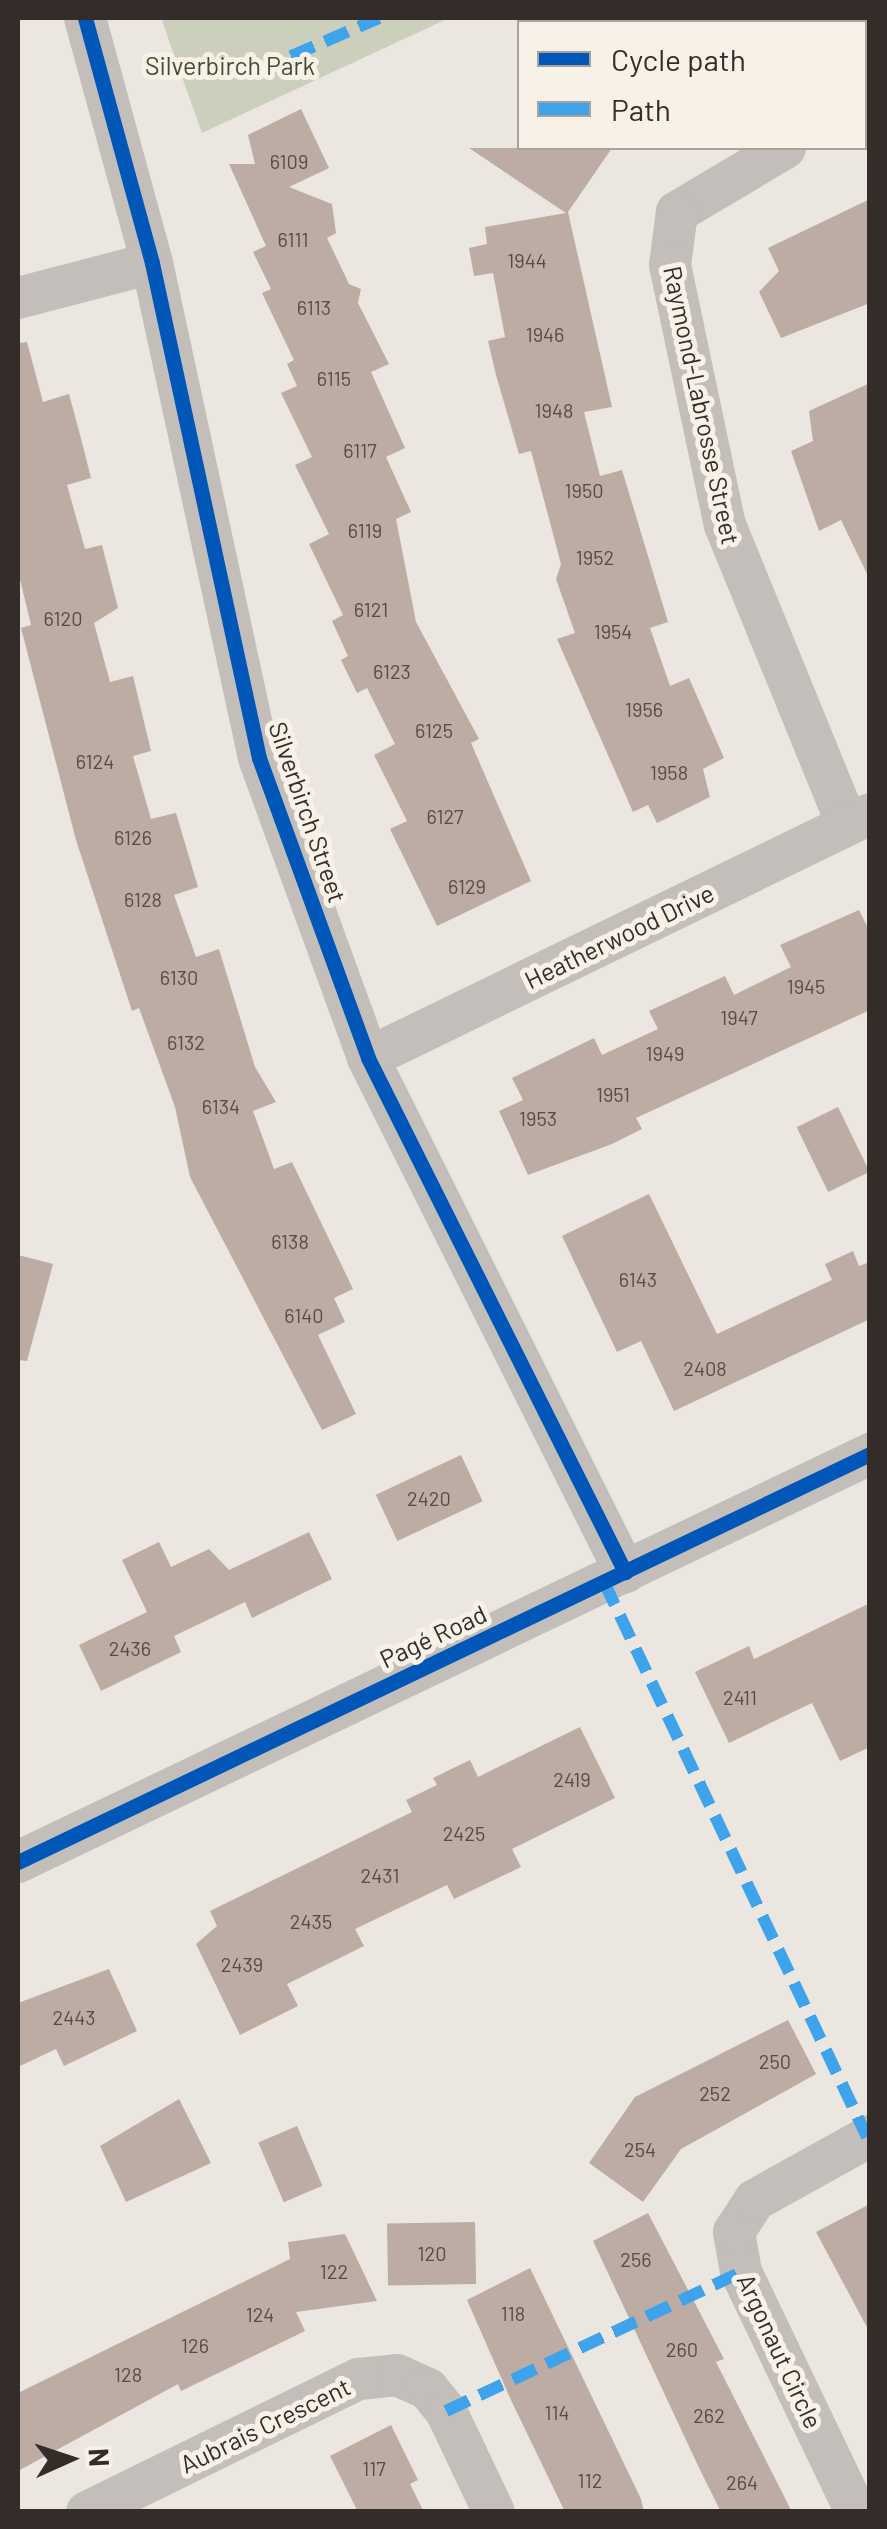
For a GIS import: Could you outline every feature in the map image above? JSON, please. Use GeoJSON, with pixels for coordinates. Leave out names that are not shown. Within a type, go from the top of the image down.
{"type":"FeatureCollection","features":[{"type":"Feature","properties":{"kind":"street","name":"Silverbirch Street"},"geometry":{"type":"LineString","coordinates":[[85,18],[152,263],[259,758],[368,1058],[625,1572]]}},
{"type":"Feature","properties":{"kind":"street","name":"Raymond-Labrosse Street"},"geometry":{"type":"LineString","coordinates":[[782,150],[677,212],[670,265],[725,526],[858,819]]}},
{"type":"Feature","properties":{"kind":"street"},"geometry":{"type":"LineString","coordinates":[[18,298],[152,263]]}},
{"type":"Feature","properties":{"kind":"street","name":"Heatherwood Drive"},"geometry":{"type":"LineString","coordinates":[[368,1058],[858,819]]}},
{"type":"Feature","properties":{"kind":"street","name":"Pagé Road"},"geometry":{"type":"LineString","coordinates":[[18,1862],[870,1454]]}},
{"type":"Feature","properties":{"kind":"street","name":"Argonaut Circle"},"geometry":{"type":"LineString","coordinates":[[856,2512],[741,2272],[734,2232],[755,2200],[870,2136]]}},
{"type":"Feature","properties":{"kind":"street","name":"Aubrais Crescent"},"geometry":{"type":"LineString","coordinates":[[104,2508],[359,2380],[397,2375],[428,2388],[446,2412],[494,2512]]}},
{"type":"Feature","properties":{"kind":"green space","name":"Silverbirch Park"},"geometry":{"type":"Polygon","coordinates":[[[161,18],[449,18],[202,133],[161,18]]]}},
{"type":"Feature","properties":{"kind":"green space"},"geometry":{"type":"Polygon","coordinates":[[[661,18],[869,18],[869,59],[867,20],[661,18]]]}},
{"type":"Feature","properties":{"kind":"building"},"geometry":{"type":"Polygon","coordinates":[[[301,109],[329,168],[289,187],[332,204],[336,233],[327,238],[349,284],[361,289],[358,303],[389,364],[371,372],[405,448],[386,457],[411,512],[396,519],[416,622],[479,739],[471,743],[531,881],[437,926],[390,829],[407,821],[374,755],[395,744],[367,688],[357,693],[341,660],[348,656],[332,621],[343,615],[309,544],[329,534],[295,465],[312,457],[281,393],[297,386],[287,364],[294,360],[262,293],[271,289],[253,252],[266,246],[229,164],[255,164],[248,135],[301,109]]]}},
{"type":"Feature","properties":{"kind":"building"},"geometry":{"type":"Polygon","coordinates":[[[469,148],[611,150],[568,212],[612,407],[584,412],[600,476],[622,470],[668,622],[650,628],[670,686],[689,678],[724,758],[703,769],[710,797],[657,823],[648,805],[633,812],[557,639],[575,633],[556,579],[561,564],[531,451],[519,454],[488,341],[505,337],[493,273],[474,276],[469,248],[487,244],[485,227],[566,213],[469,148]]]}},
{"type":"Feature","properties":{"kind":"building"},"geometry":{"type":"Polygon","coordinates":[[[870,199],[870,303],[781,338],[759,292],[779,271],[768,248],[870,199]]]}},
{"type":"Feature","properties":{"kind":"building"},"geometry":{"type":"Polygon","coordinates":[[[27,342],[43,402],[69,394],[79,431],[91,478],[67,485],[85,549],[102,545],[118,608],[94,623],[110,682],[133,676],[151,751],[133,756],[151,819],[176,813],[198,887],[174,895],[196,957],[219,949],[255,1067],[276,1102],[253,1111],[274,1169],[292,1162],[353,1289],[334,1298],[345,1322],[318,1335],[356,1414],[322,1430],[190,1177],[175,1107],[139,1008],[132,1011],[76,840],[21,628],[31,625],[18,571],[18,343],[27,342]]]}},
{"type":"Feature","properties":{"kind":"building"},"geometry":{"type":"Polygon","coordinates":[[[870,383],[870,580],[841,520],[819,531],[791,451],[813,441],[809,411],[870,383]]]}},
{"type":"Feature","properties":{"kind":"building"},"geometry":{"type":"Polygon","coordinates":[[[859,910],[870,932],[870,1010],[636,1118],[642,1129],[612,1144],[528,1175],[499,1111],[523,1100],[512,1078],[594,1038],[602,1055],[658,1029],[649,1011],[725,976],[734,995],[791,967],[780,945],[859,910]]]}},
{"type":"Feature","properties":{"kind":"building"},"geometry":{"type":"Polygon","coordinates":[[[838,1107],[870,1172],[828,1192],[797,1127],[838,1107]]]}},
{"type":"Feature","properties":{"kind":"building"},"geometry":{"type":"Polygon","coordinates":[[[649,1194],[717,1334],[832,1280],[825,1264],[853,1251],[859,1266],[870,1262],[870,1319],[674,1411],[641,1341],[617,1352],[562,1236],[649,1194]]]}},
{"type":"Feature","properties":{"kind":"building"},"geometry":{"type":"Polygon","coordinates":[[[18,1255],[53,1264],[27,1361],[18,1360],[18,1255]]]}},
{"type":"Feature","properties":{"kind":"building"},"geometry":{"type":"Polygon","coordinates":[[[461,1455],[483,1501],[397,1541],[376,1495],[461,1455]]]}},
{"type":"Feature","properties":{"kind":"building"},"geometry":{"type":"Polygon","coordinates":[[[309,1532],[332,1579],[252,1618],[245,1602],[174,1636],[181,1652],[101,1691],[79,1645],[147,1612],[122,1560],[159,1542],[171,1567],[209,1549],[229,1570],[309,1532]]]}},
{"type":"Feature","properties":{"kind":"building"},"geometry":{"type":"Polygon","coordinates":[[[870,1603],[870,1747],[840,1761],[812,1703],[729,1743],[695,1672],[749,1646],[754,1659],[870,1603]]]}},
{"type":"Feature","properties":{"kind":"building"},"geometry":{"type":"Polygon","coordinates":[[[580,1727],[615,1798],[512,1849],[521,1867],[454,1899],[447,1885],[355,1929],[364,1946],[287,1984],[298,2006],[240,2035],[196,1944],[217,1926],[210,1911],[412,1812],[406,1800],[437,1785],[433,1778],[470,1760],[478,1777],[580,1727]]]}},
{"type":"Feature","properties":{"kind":"building"},"geometry":{"type":"Polygon","coordinates":[[[109,1969],[137,2031],[64,2066],[56,2049],[18,2067],[18,2003],[109,1969]]]}},
{"type":"Feature","properties":{"kind":"building"},"geometry":{"type":"Polygon","coordinates":[[[788,2020],[816,2074],[681,2149],[643,2202],[589,2163],[635,2097],[788,2020]]]}},
{"type":"Feature","properties":{"kind":"building"},"geometry":{"type":"Polygon","coordinates":[[[179,2099],[211,2163],[126,2202],[100,2146],[179,2099]]]}},
{"type":"Feature","properties":{"kind":"building"},"geometry":{"type":"Polygon","coordinates":[[[297,2126],[322,2186],[284,2202],[258,2142],[297,2126]]]}},
{"type":"Feature","properties":{"kind":"building"},"geometry":{"type":"Polygon","coordinates":[[[870,2204],[870,2333],[816,2232],[870,2204]]]}},
{"type":"Feature","properties":{"kind":"building"},"geometry":{"type":"Polygon","coordinates":[[[648,2213],[724,2359],[716,2362],[792,2512],[721,2512],[701,2472],[593,2241],[648,2213]]]}},
{"type":"Feature","properties":{"kind":"building"},"geometry":{"type":"Polygon","coordinates":[[[475,2222],[476,2284],[388,2286],[387,2224],[475,2222]]]}},
{"type":"Feature","properties":{"kind":"building"},"geometry":{"type":"Polygon","coordinates":[[[345,2234],[377,2301],[296,2312],[305,2331],[181,2391],[178,2384],[18,2471],[18,2393],[290,2259],[288,2242],[345,2234]]]}},
{"type":"Feature","properties":{"kind":"building"},"geometry":{"type":"Polygon","coordinates":[[[530,2268],[644,2512],[565,2512],[510,2398],[467,2300],[530,2268]]]}},
{"type":"Feature","properties":{"kind":"building"},"geometry":{"type":"Polygon","coordinates":[[[391,2425],[418,2480],[410,2484],[424,2512],[358,2512],[330,2456],[391,2425]]]}},
{"type":"Feature","properties":{"kind":"marked path"},"geometry":{"type":"LineString","coordinates":[[257,71],[379,18]]}},
{"type":"Feature","properties":{"kind":"marked path"},"geometry":{"type":"LineString","coordinates":[[604,1582],[867,2137]]}},
{"type":"Feature","properties":{"kind":"marked path"},"geometry":{"type":"LineString","coordinates":[[446,2411],[741,2272]]}},
{"type":"Feature","properties":{"kind":"cycle path"},"geometry":{"type":"LineString","coordinates":[[85,18],[152,263],[259,758],[368,1058],[625,1572]]}},
{"type":"Feature","properties":{"kind":"cycle path"},"geometry":{"type":"LineString","coordinates":[[18,1862],[870,1454]]}}]}
